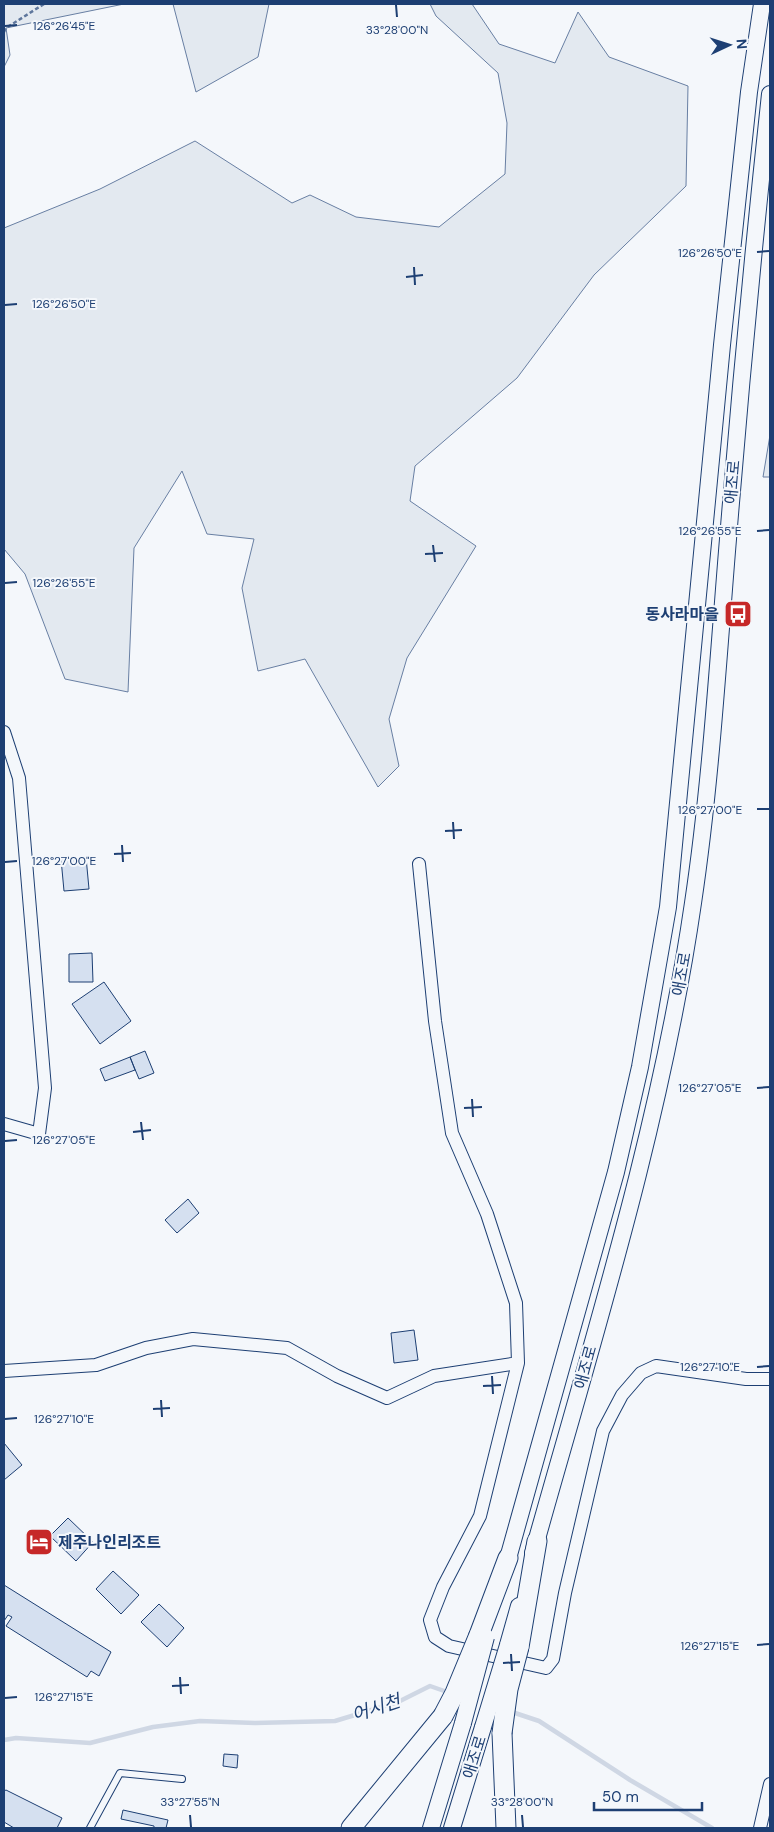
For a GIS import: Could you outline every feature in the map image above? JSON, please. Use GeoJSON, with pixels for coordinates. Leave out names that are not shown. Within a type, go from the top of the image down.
{"type":"FeatureCollection","features":[{"type":"Feature","properties":{"kind":"main road"},"geometry":{"type":"LineString","coordinates":[[506,1828],[502,1733],[514,1646],[537,1540]]}},
{"type":"Feature","properties":{"kind":"main road"},"geometry":{"type":"LineString","coordinates":[[350,1828],[443,1716],[482,1636],[508,1558]]}},
{"type":"Feature","properties":{"kind":"street","name":"애조로"},"geometry":{"type":"LineString","coordinates":[[508,1558],[616,1172],[640,1067],[668,907],[721,354],[749,92],[762,4]]}},
{"type":"Feature","properties":{"kind":"street","name":"애조로"},"geometry":{"type":"LineString","coordinates":[[537,1540],[637,1178],[662,1072],[693,906],[704,819],[743,348],[770,94]]}},
{"type":"Feature","properties":{"kind":"street"},"geometry":{"type":"LineString","coordinates":[[4,732],[19,778],[45,1088],[39,1134],[4,1124]]}},
{"type":"Feature","properties":{"kind":"street"},"geometry":{"type":"LineString","coordinates":[[420,864],[435,1021],[452,1133],[488,1214],[516,1303],[518,1363],[480,1516],[443,1587],[430,1620],[435,1637],[448,1646],[546,1668],[553,1659],[565,1592],[603,1431],[622,1395],[641,1373],[656,1366],[746,1379],[770,1379]]}},
{"type":"Feature","properties":{"kind":"street"},"geometry":{"type":"LineString","coordinates":[[4,1371],[96,1365],[146,1348],[193,1338],[287,1348],[338,1376],[387,1398],[434,1376],[518,1363]]}},
{"type":"Feature","properties":{"kind":"street","name":"애조로"},"geometry":{"type":"LineString","coordinates":[[431,1828],[462,1724],[482,1636]]}},
{"type":"Feature","properties":{"kind":"street","name":"애조로"},"geometry":{"type":"LineString","coordinates":[[452,1828],[483,1727],[514,1646]]}},
{"type":"Feature","properties":{"kind":"street"},"geometry":{"type":"LineString","coordinates":[[760,1828],[770,1784]]}},
{"type":"Feature","properties":{"kind":"lane"},"geometry":{"type":"LineString","coordinates":[[90,1828],[120,1773],[182,1779]]}},
{"type":"Feature","properties":{"kind":"path"},"geometry":{"type":"LineString","coordinates":[[4,32],[6,28],[44,4]]}},
{"type":"Feature","properties":{"kind":"shaded area"},"geometry":{"type":"Polygon","coordinates":[[[4,4],[124,4],[6,28],[10,55],[4,67],[4,4]]]}},
{"type":"Feature","properties":{"kind":"shaded area"},"geometry":{"type":"Polygon","coordinates":[[[173,4],[269,4],[258,57],[196,92],[173,4]]]}},
{"type":"Feature","properties":{"kind":"shaded area"},"geometry":{"type":"Polygon","coordinates":[[[430,4],[472,4],[499,44],[555,63],[578,12],[609,57],[688,86],[686,186],[594,275],[517,378],[415,466],[410,501],[476,546],[407,658],[389,719],[399,766],[378,787],[305,659],[258,671],[242,588],[254,539],[207,534],[182,471],[134,548],[128,692],[65,679],[25,574],[4,549],[4,228],[100,189],[195,141],[292,203],[310,195],[356,217],[439,227],[505,174],[507,123],[498,73],[436,16],[430,4]]]}},
{"type":"Feature","properties":{"kind":"shaded area"},"geometry":{"type":"Polygon","coordinates":[[[770,435],[770,477],[763,477],[770,435]]]}},
{"type":"Feature","properties":{"kind":"building"},"geometry":{"type":"Polygon","coordinates":[[[86,857],[89,889],[64,891],[61,859],[86,857]]]}},
{"type":"Feature","properties":{"kind":"building"},"geometry":{"type":"Polygon","coordinates":[[[92,953],[93,982],[69,982],[69,954],[92,953]]]}},
{"type":"Feature","properties":{"kind":"building"},"geometry":{"type":"Polygon","coordinates":[[[104,982],[131,1021],[100,1044],[72,1004],[104,982]]]}},
{"type":"Feature","properties":{"kind":"building"},"geometry":{"type":"Polygon","coordinates":[[[145,1051],[154,1073],[139,1079],[130,1057],[145,1051]]]}},
{"type":"Feature","properties":{"kind":"building"},"geometry":{"type":"Polygon","coordinates":[[[130,1057],[135,1070],[105,1081],[100,1069],[130,1057]]]}},
{"type":"Feature","properties":{"kind":"building"},"geometry":{"type":"Polygon","coordinates":[[[188,1199],[199,1213],[177,1233],[165,1220],[188,1199]]]}},
{"type":"Feature","properties":{"kind":"building"},"geometry":{"type":"Polygon","coordinates":[[[414,1330],[418,1360],[394,1363],[391,1333],[414,1330]]]}},
{"type":"Feature","properties":{"kind":"building"},"geometry":{"type":"Polygon","coordinates":[[[4,1443],[22,1465],[4,1480],[4,1443]]]}},
{"type":"Feature","properties":{"kind":"building","name":"제주나인리조트"},"geometry":{"type":"Polygon","coordinates":[[[68,1518],[93,1542],[76,1561],[50,1536],[68,1518]]]}},
{"type":"Feature","properties":{"kind":"building"},"geometry":{"type":"Polygon","coordinates":[[[113,1571],[139,1595],[121,1614],[96,1589],[113,1571]]]}},
{"type":"Feature","properties":{"kind":"building"},"geometry":{"type":"Polygon","coordinates":[[[4,1585],[111,1652],[99,1676],[91,1671],[87,1677],[6,1626],[12,1617],[8,1615],[4,1621],[4,1585]]]}},
{"type":"Feature","properties":{"kind":"building"},"geometry":{"type":"Polygon","coordinates":[[[159,1604],[184,1628],[167,1647],[141,1622],[159,1604]]]}},
{"type":"Feature","properties":{"kind":"building"},"geometry":{"type":"Polygon","coordinates":[[[224,1754],[238,1755],[237,1768],[223,1766],[224,1754]]]}},
{"type":"Feature","properties":{"kind":"building"},"geometry":{"type":"Polygon","coordinates":[[[6,1790],[62,1818],[57,1828],[14,1828],[4,1822],[4,1791],[6,1790]]]}},
{"type":"Feature","properties":{"kind":"building"},"geometry":{"type":"Polygon","coordinates":[[[123,1810],[168,1820],[166,1828],[154,1828],[154,1826],[121,1819],[123,1810]]]}},
{"type":"Feature","properties":{"kind":"waterway","name":"어시천"},"geometry":{"type":"LineString","coordinates":[[4,1740],[16,1738],[90,1743],[153,1727],[200,1721],[255,1723],[335,1721],[398,1702],[430,1686],[450,1693]]}},
{"type":"Feature","properties":{"kind":"waterway","name":"어시천"},"geometry":{"type":"LineString","coordinates":[[509,1711],[539,1721],[630,1780],[712,1828]]}},
{"type":"Feature","properties":{"kind":"place","name":"동사라마을"},"geometry":{"type":"Point","coordinates":[738,614]}},
{"type":"Feature","properties":{"kind":"place","name":"제주나인리조트"},"geometry":{"type":"Point","coordinates":[39,1542]}}]}
